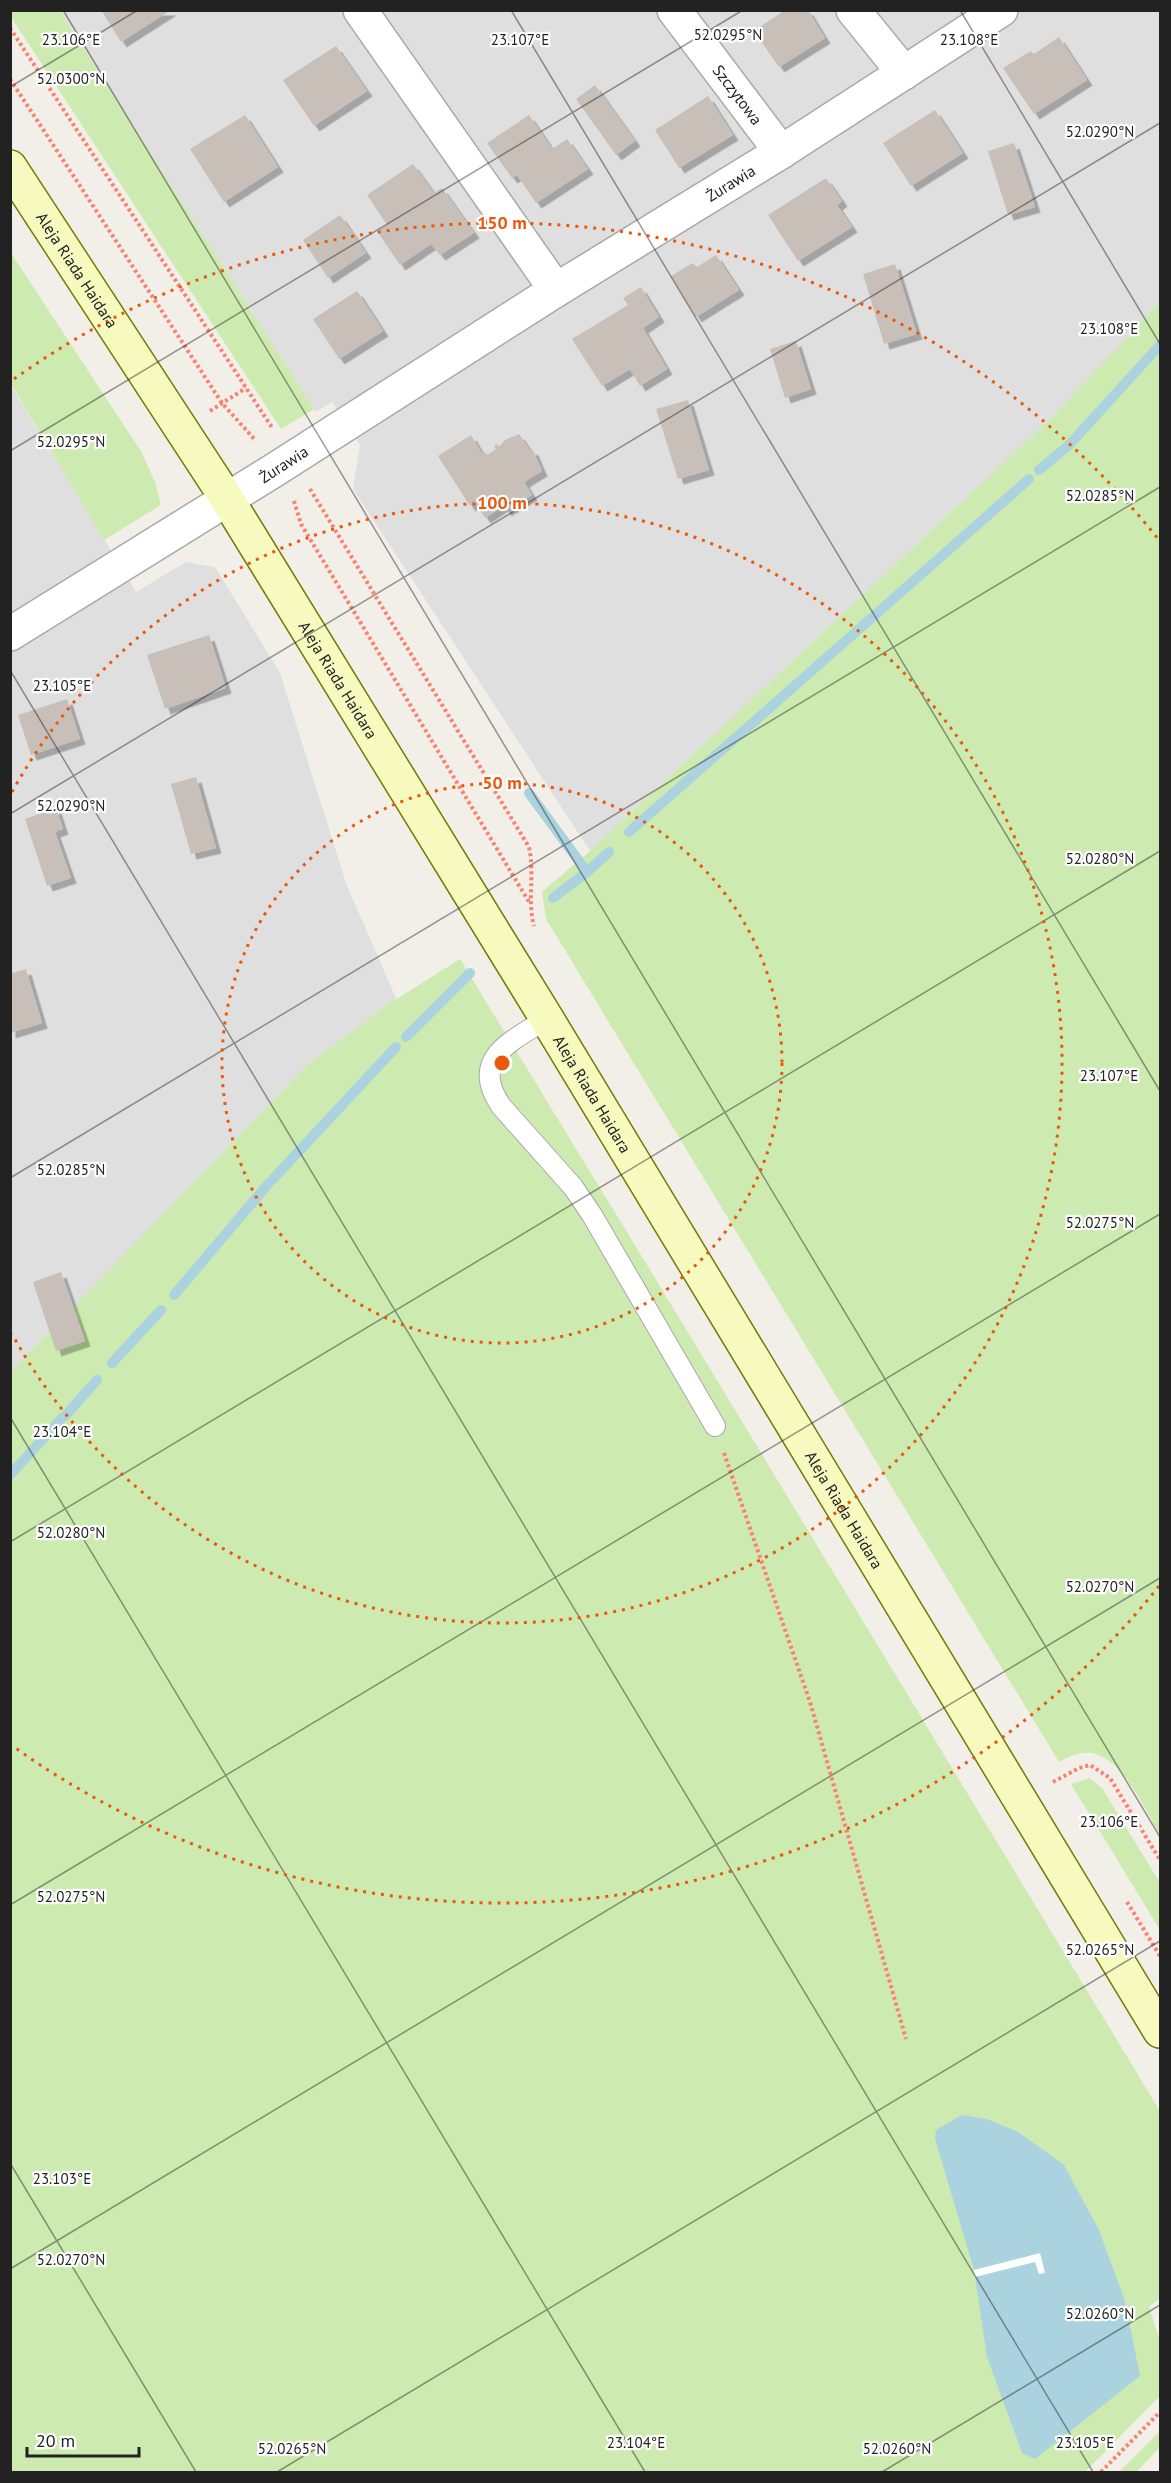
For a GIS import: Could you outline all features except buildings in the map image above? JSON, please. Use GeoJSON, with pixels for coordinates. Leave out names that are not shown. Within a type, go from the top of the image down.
{"type":"FeatureCollection","features":[{"type":"Feature","properties":{"kind":"street"},"geometry":{"type":"LineString","coordinates":[[360,10],[556,290]]}},
{"type":"Feature","properties":{"kind":"street","name":"Szczytowa"},"geometry":{"type":"LineString","coordinates":[[674,10],[781,152]]}},
{"type":"Feature","properties":{"kind":"street"},"geometry":{"type":"LineString","coordinates":[[853,10],[904,73]]}},
{"type":"Feature","properties":{"kind":"street","name":"Żurawia"},"geometry":{"type":"LineString","coordinates":[[10,634],[227,500],[556,290],[781,152],[1001,10]]}},
{"type":"Feature","properties":{"kind":"street","name":"Aleja Riada Haidara"},"geometry":{"type":"LineString","coordinates":[[10,167],[227,500],[547,1019],[1161,2031]]}},
{"type":"Feature","properties":{"kind":"lane"},"geometry":{"type":"LineString","coordinates":[[547,1019],[500,1050],[492,1061],[489,1077],[493,1093],[501,1106],[579,1196],[715,1426]]}},
{"type":"Feature","properties":{"kind":"path"},"geometry":{"type":"LineString","coordinates":[[715,1426],[810,1702],[906,2039]]}},
{"type":"Feature","properties":{"kind":"path"},"geometry":{"type":"LineString","coordinates":[[1053,1782],[1090,1765],[1100,1769],[1110,1778],[1161,1860]]}},
{"type":"Feature","properties":{"kind":"path"},"geometry":{"type":"LineString","coordinates":[[1101,2472],[1161,2412]]}},
{"type":"Feature","properties":{"kind":"shaded area"},"geometry":{"type":"Polygon","coordinates":[[[60,11],[1160,11],[1160,302],[1049,420],[590,851],[353,489],[360,445],[332,402],[316,412],[60,11]]]}},
{"type":"Feature","properties":{"kind":"shaded area"},"geometry":{"type":"Polygon","coordinates":[[[10,384],[136,592],[186,562],[215,567],[280,673],[347,886],[396,998],[306,1066],[11,1373],[10,384]]]}},
{"type":"Feature","properties":{"kind":"green space"},"geometry":{"type":"Polygon","coordinates":[[[10,11],[60,11],[314,409],[281,429],[11,17],[10,11]]]}},
{"type":"Feature","properties":{"kind":"green space"},"geometry":{"type":"Polygon","coordinates":[[[11,253],[142,453],[155,482],[161,505],[104,540],[11,384],[11,253]]]}},
{"type":"Feature","properties":{"kind":"green space"},"geometry":{"type":"Polygon","coordinates":[[[1160,302],[1160,1835],[1138,1796],[1118,1769],[1107,1759],[1094,1753],[1081,1753],[1059,1762],[546,919],[542,892],[590,851],[1049,420],[1160,302]]]}},
{"type":"Feature","properties":{"kind":"green space"},"geometry":{"type":"Polygon","coordinates":[[[460,959],[1160,2111],[1160,2298],[1149,2307],[1160,2341],[1160,2396],[1085,2472],[11,2472],[10,1373],[306,1066],[396,998],[395,1000],[460,959]]]}},
{"type":"Feature","properties":{"kind":"green space"},"geometry":{"type":"Polygon","coordinates":[[[1089,1778],[1102,1788],[1160,1883],[1160,1930],[1071,1784],[1089,1778]]]}},
{"type":"Feature","properties":{"kind":"green space"},"geometry":{"type":"Polygon","coordinates":[[[1160,2431],[1160,2447],[1136,2472],[1119,2472],[1160,2431]]]}},
{"type":"Feature","properties":{"kind":"water"},"geometry":{"type":"Polygon","coordinates":[[[962,2115],[987,2119],[1018,2132],[1064,2165],[1099,2230],[1125,2301],[1140,2376],[1035,2459],[1022,2453],[987,2357],[974,2270],[935,2139],[936,2130],[962,2115]]]}},
{"type":"Feature","properties":{"kind":"pier"},"geometry":{"type":"Polygon","coordinates":[[[1040,2253],[1045,2273],[1039,2274],[1035,2262],[975,2277],[974,2270],[1040,2253]]]}},
{"type":"Feature","properties":{"kind":"waterway"},"geometry":{"type":"LineString","coordinates":[[1039,470],[1069,445],[1160,345]]}},
{"type":"Feature","properties":{"kind":"waterway"},"geometry":{"type":"LineString","coordinates":[[629,832],[1029,479]]}},
{"type":"Feature","properties":{"kind":"waterway"},"geometry":{"type":"LineString","coordinates":[[529,793],[587,872],[609,852]]}},
{"type":"Feature","properties":{"kind":"waterway"},"geometry":{"type":"LineString","coordinates":[[553,898],[587,872]]}},
{"type":"Feature","properties":{"kind":"waterway"},"geometry":{"type":"LineString","coordinates":[[406,1037],[470,973]]}},
{"type":"Feature","properties":{"kind":"waterway"},"geometry":{"type":"LineString","coordinates":[[273,1179],[396,1047]]}},
{"type":"Feature","properties":{"kind":"waterway"},"geometry":{"type":"LineString","coordinates":[[174,1295],[269,1183]]}},
{"type":"Feature","properties":{"kind":"waterway"},"geometry":{"type":"LineString","coordinates":[[112,1363],[161,1310]]}},
{"type":"Feature","properties":{"kind":"waterway"},"geometry":{"type":"LineString","coordinates":[[65,1416],[97,1380]]}},
{"type":"Feature","properties":{"kind":"waterway"},"geometry":{"type":"LineString","coordinates":[[10,1475],[62,1418]]}}]}
